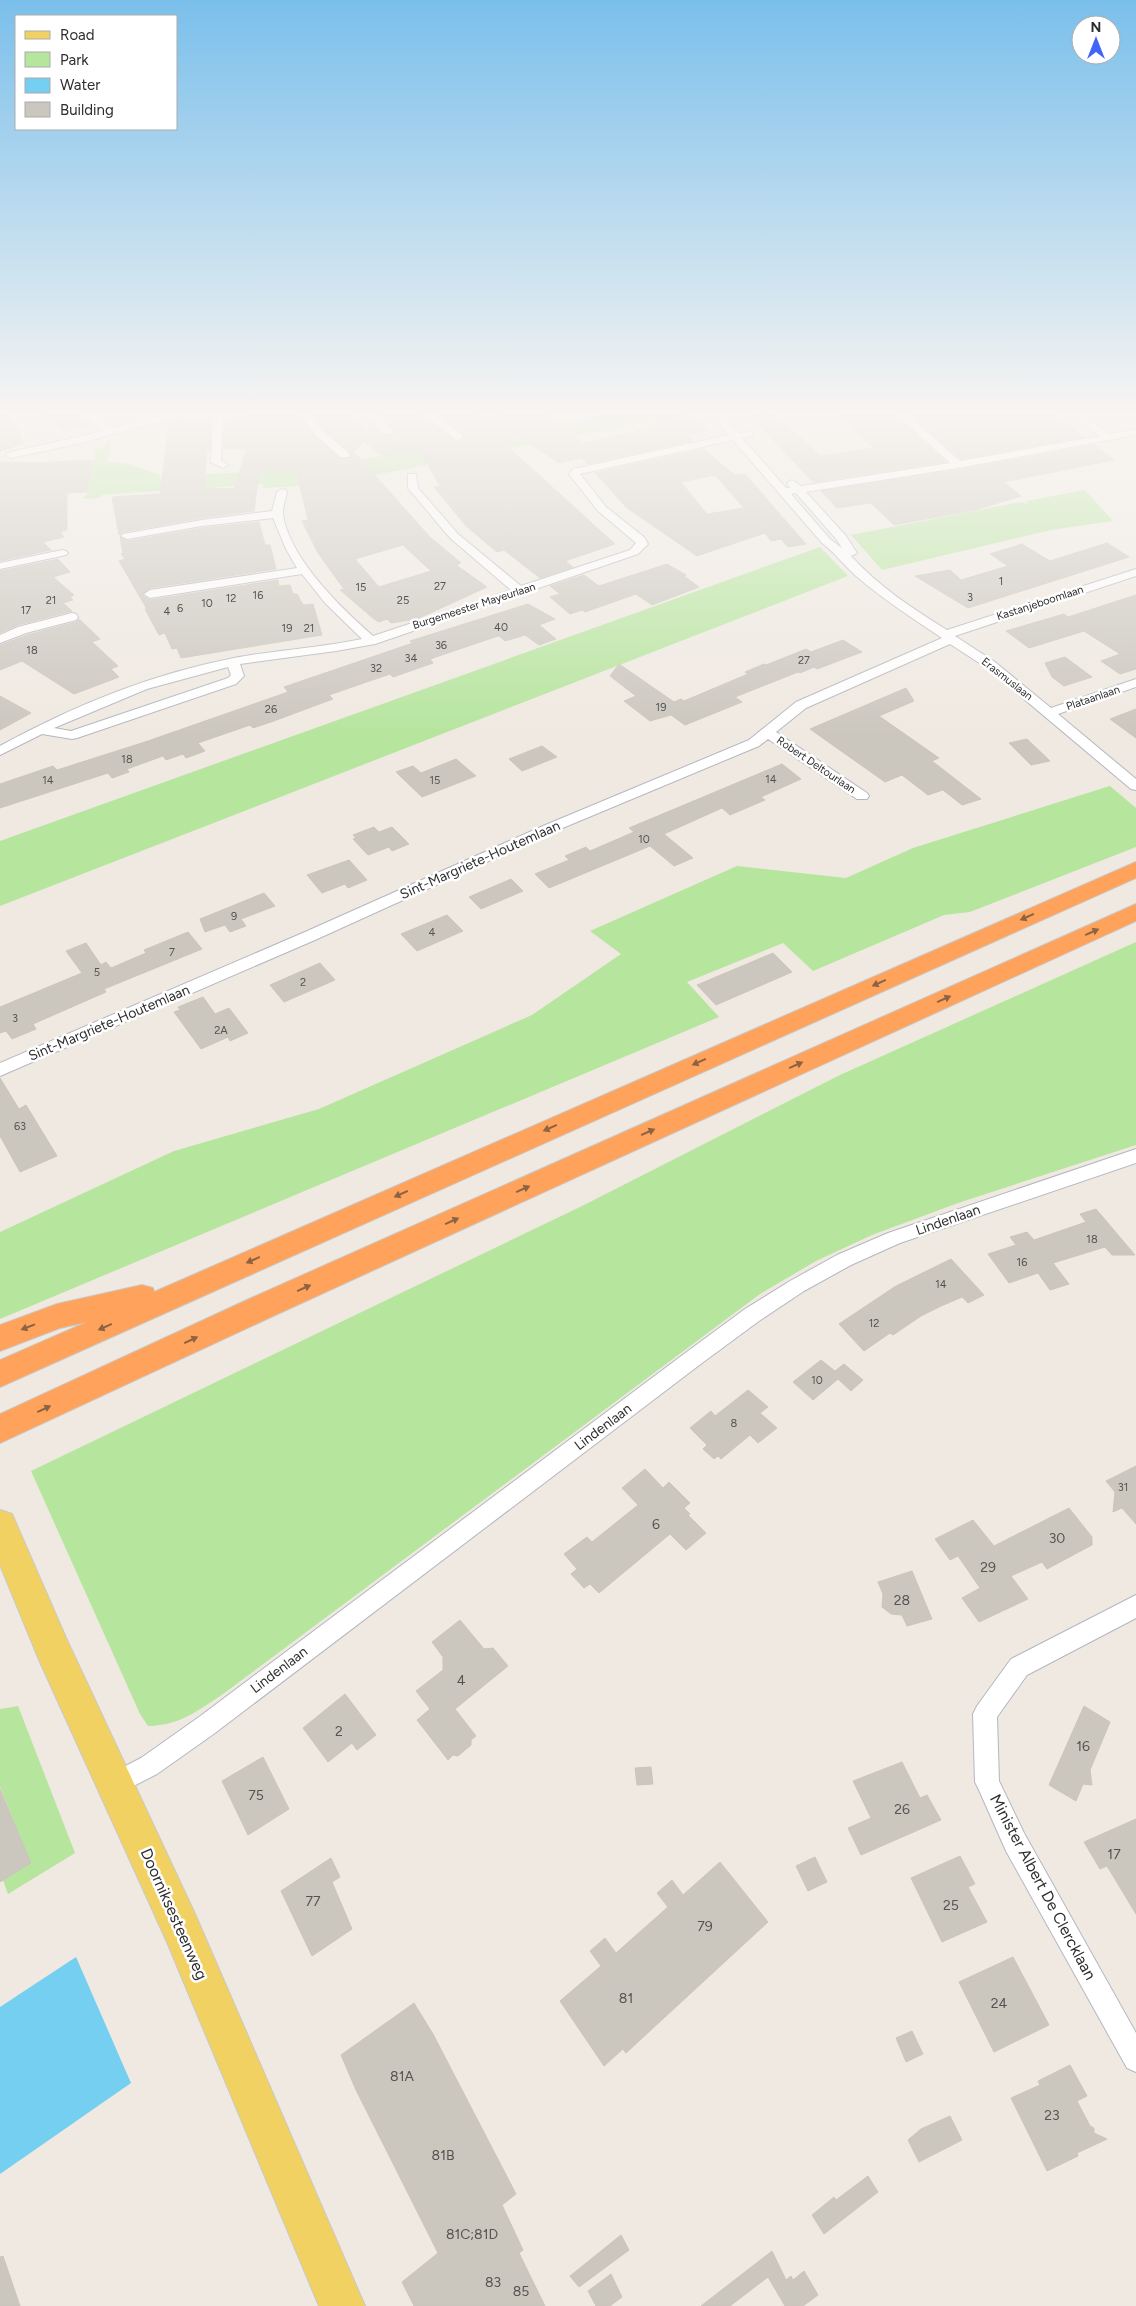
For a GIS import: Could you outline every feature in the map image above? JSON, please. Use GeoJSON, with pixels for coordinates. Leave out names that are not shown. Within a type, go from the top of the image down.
{"type":"FeatureCollection","features":[{"type":"Feature","properties":{"kind":"highway"},"geometry":{"type":"LineString","coordinates":[[0,1374],[1136,868]]}},
{"type":"Feature","properties":{"kind":"highway"},"geometry":{"type":"LineString","coordinates":[[0,1429],[268,1304],[1136,912]]}},
{"type":"Feature","properties":{"kind":"highway"},"geometry":{"type":"LineString","coordinates":[[0,1338],[57,1316],[197,1285]]}},
{"type":"Feature","properties":{"kind":"main road","name":"Doorniksesteenweg"},"geometry":{"type":"LineString","coordinates":[[0,1525],[81,1712],[116,1783],[181,1928],[342,2306]]}},
{"type":"Feature","properties":{"kind":"street"},"geometry":{"type":"LineString","coordinates":[[127,536],[222,521]]}},
{"type":"Feature","properties":{"kind":"street"},"geometry":{"type":"LineString","coordinates":[[280,521],[285,534],[317,587],[371,641]]}},
{"type":"Feature","properties":{"kind":"street"},"geometry":{"type":"LineString","coordinates":[[441,521],[454,536],[520,591]]}},
{"type":"Feature","properties":{"kind":"street","name":"Burgemeester Mayeurlaan"},"geometry":{"type":"LineString","coordinates":[[0,751],[38,729],[92,704],[160,680],[233,662],[343,648],[371,641],[634,552],[642,544],[640,539],[617,521]]}},
{"type":"Feature","properties":{"kind":"street"},"geometry":{"type":"LineString","coordinates":[[809,521],[826,541],[842,553],[859,572],[873,581]]}},
{"type":"Feature","properties":{"kind":"street"},"geometry":{"type":"LineString","coordinates":[[826,521],[842,538],[873,581]]}},
{"type":"Feature","properties":{"kind":"street"},"geometry":{"type":"LineString","coordinates":[[0,566],[62,553]]}},
{"type":"Feature","properties":{"kind":"street"},"geometry":{"type":"LineString","coordinates":[[150,594],[305,570]]}},
{"type":"Feature","properties":{"kind":"street","name":"Kastanjeboomlaan"},"geometry":{"type":"LineString","coordinates":[[948,637],[1136,572]]}},
{"type":"Feature","properties":{"kind":"street","name":"Erasmuslaan"},"geometry":{"type":"LineString","coordinates":[[873,581],[907,610],[991,665],[1136,786]]}},
{"type":"Feature","properties":{"kind":"street"},"geometry":{"type":"LineString","coordinates":[[0,639],[22,630],[72,617]]}},
{"type":"Feature","properties":{"kind":"street","name":"Sint-Margriete-Houtemlaan"},"geometry":{"type":"LineString","coordinates":[[0,1070],[318,933],[548,829],[754,743],[770,734],[787,713],[801,705],[948,637]]}},
{"type":"Feature","properties":{"kind":"street"},"geometry":{"type":"LineString","coordinates":[[38,729],[72,735],[232,681],[238,676],[233,662]]}},
{"type":"Feature","properties":{"kind":"street","name":"Plataanlaan"},"geometry":{"type":"LineString","coordinates":[[1050,713],[1136,683]]}},
{"type":"Feature","properties":{"kind":"street","name":"Robert Deltourlaan"},"geometry":{"type":"LineString","coordinates":[[770,734],[862,796]]}},
{"type":"Feature","properties":{"kind":"street","name":"Lindenlaan"},"geometry":{"type":"LineString","coordinates":[[116,1783],[149,1766],[207,1724],[752,1315],[797,1286],[844,1260],[894,1238],[1136,1156]]}},
{"type":"Feature","properties":{"kind":"street","name":"Minister Albert De Clercklaan"},"geometry":{"type":"LineString","coordinates":[[1136,1606],[1019,1667],[985,1714],[987,1782],[1016,1842],[1136,2059]]}},
{"type":"Feature","properties":{"kind":"green space"},"geometry":{"type":"Polygon","coordinates":[[[925,521],[1113,521],[1051,530],[882,570],[851,535],[925,521]]]}},
{"type":"Feature","properties":{"kind":"green space"},"geometry":{"type":"Polygon","coordinates":[[[820,547],[848,576],[0,906],[0,841],[820,547]]]}},
{"type":"Feature","properties":{"kind":"green space"},"geometry":{"type":"Polygon","coordinates":[[[1110,786],[1136,808],[1136,847],[970,912],[944,915],[813,971],[783,943],[687,982],[719,1017],[0,1319],[0,1232],[174,1151],[319,1109],[532,1015],[621,954],[590,931],[737,866],[846,878],[913,848],[1110,786]]]}},
{"type":"Feature","properties":{"kind":"green space"},"geometry":{"type":"Polygon","coordinates":[[[1136,942],[1136,1145],[958,1203],[872,1235],[816,1261],[760,1294],[223,1694],[179,1720],[148,1726],[140,1714],[31,1471],[582,1206],[840,1075],[1136,942]]]}},
{"type":"Feature","properties":{"kind":"green space"},"geometry":{"type":"Polygon","coordinates":[[[18,1706],[75,1853],[8,1894],[3,1880],[31,1863],[0,1787],[0,1709],[18,1706]]]}},
{"type":"Feature","properties":{"kind":"water"},"geometry":{"type":"Polygon","coordinates":[[[76,1957],[131,2083],[0,2174],[0,2007],[76,1957]]]}},
{"type":"Feature","properties":{"kind":"building"},"geometry":{"type":"Polygon","coordinates":[[[0,521],[67,521],[67,530],[60,532],[64,537],[43,542],[51,550],[0,561],[0,521]]]}},
{"type":"Feature","properties":{"kind":"building"},"geometry":{"type":"Polygon","coordinates":[[[116,521],[187,521],[123,532],[119,535],[116,521]]]}},
{"type":"Feature","properties":{"kind":"building"},"geometry":{"type":"Polygon","coordinates":[[[302,521],[415,521],[430,537],[461,563],[456,565],[487,587],[417,619],[391,623],[387,619],[379,622],[340,590],[344,589],[318,553],[302,521]],[[403,545],[355,559],[379,587],[431,571],[403,545]]]}},
{"type":"Feature","properties":{"kind":"building"},"geometry":{"type":"Polygon","coordinates":[[[462,521],[589,521],[615,544],[565,561],[573,567],[540,578],[504,550],[497,552],[462,521]]]}},
{"type":"Feature","properties":{"kind":"building"},"geometry":{"type":"Polygon","coordinates":[[[645,521],[786,521],[806,544],[788,547],[781,539],[771,541],[765,533],[697,556],[645,521]]]}},
{"type":"Feature","properties":{"kind":"building"},"geometry":{"type":"Polygon","coordinates":[[[889,521],[918,521],[894,525],[889,521]]]}},
{"type":"Feature","properties":{"kind":"building"},"geometry":{"type":"Polygon","coordinates":[[[259,522],[265,545],[270,545],[276,569],[150,588],[142,595],[150,600],[278,580],[279,586],[290,585],[293,594],[297,594],[303,605],[313,604],[322,635],[181,658],[177,648],[172,649],[165,633],[159,635],[145,609],[147,609],[119,561],[125,559],[121,554],[123,553],[120,537],[127,541],[202,528],[259,522]]]}},
{"type":"Feature","properties":{"kind":"building"},"geometry":{"type":"Polygon","coordinates":[[[1107,543],[1129,557],[968,608],[915,576],[950,570],[961,580],[1008,566],[990,554],[1022,544],[1050,561],[1107,543]]]}},
{"type":"Feature","properties":{"kind":"building"},"geometry":{"type":"Polygon","coordinates":[[[58,559],[70,572],[53,577],[74,595],[70,597],[73,600],[63,603],[72,611],[18,625],[0,633],[0,571],[58,559]]]}},
{"type":"Feature","properties":{"kind":"building"},"geometry":{"type":"Polygon","coordinates":[[[667,564],[686,575],[684,576],[699,587],[652,605],[636,594],[585,612],[582,610],[570,614],[550,597],[560,594],[550,586],[584,575],[599,586],[667,564]]]}},
{"type":"Feature","properties":{"kind":"building"},"geometry":{"type":"Polygon","coordinates":[[[1136,595],[1136,669],[1120,674],[1101,661],[1120,654],[1084,631],[1029,648],[1006,631],[1064,614],[1068,617],[1136,595]]]}},
{"type":"Feature","properties":{"kind":"building"},"geometry":{"type":"Polygon","coordinates":[[[528,604],[555,619],[539,625],[556,639],[539,645],[525,635],[505,641],[499,636],[495,637],[430,659],[433,663],[393,677],[390,674],[329,695],[333,699],[271,722],[253,728],[250,725],[198,743],[205,751],[186,758],[183,754],[166,760],[163,756],[127,769],[129,772],[112,778],[108,773],[0,808],[0,784],[53,766],[57,770],[148,741],[288,692],[284,687],[413,643],[410,641],[528,604]]]}},
{"type":"Feature","properties":{"kind":"building"},"geometry":{"type":"Polygon","coordinates":[[[79,619],[100,639],[92,642],[118,666],[111,669],[119,677],[74,694],[22,661],[0,670],[0,645],[27,635],[76,622],[79,619]]]}},
{"type":"Feature","properties":{"kind":"building"},"geometry":{"type":"Polygon","coordinates":[[[843,640],[862,652],[817,669],[814,667],[800,673],[798,672],[735,697],[742,702],[685,725],[671,715],[650,721],[624,701],[636,696],[610,676],[619,664],[674,702],[681,699],[684,701],[748,674],[745,672],[764,664],[766,665],[806,649],[811,652],[843,640]]]}},
{"type":"Feature","properties":{"kind":"building"},"geometry":{"type":"Polygon","coordinates":[[[1065,657],[1092,677],[1064,686],[1052,677],[1045,663],[1065,657]]]}},
{"type":"Feature","properties":{"kind":"building"},"geometry":{"type":"Polygon","coordinates":[[[906,688],[914,701],[879,716],[939,758],[932,761],[981,799],[962,805],[943,790],[928,795],[902,775],[885,782],[810,729],[906,688]]]}},
{"type":"Feature","properties":{"kind":"building"},"geometry":{"type":"Polygon","coordinates":[[[0,696],[31,713],[0,730],[0,696]]]}},
{"type":"Feature","properties":{"kind":"building"},"geometry":{"type":"Polygon","coordinates":[[[1136,709],[1136,738],[1110,719],[1136,709]]]}},
{"type":"Feature","properties":{"kind":"building"},"geometry":{"type":"Polygon","coordinates":[[[1027,739],[1050,761],[1031,765],[1009,743],[1027,739]]]}},
{"type":"Feature","properties":{"kind":"building"},"geometry":{"type":"Polygon","coordinates":[[[542,746],[557,757],[522,771],[509,759],[542,746]]]}},
{"type":"Feature","properties":{"kind":"building"},"geometry":{"type":"Polygon","coordinates":[[[456,759],[476,776],[422,797],[396,772],[413,766],[421,773],[456,759]]]}},
{"type":"Feature","properties":{"kind":"building"},"geometry":{"type":"Polygon","coordinates":[[[782,764],[801,779],[761,797],[765,800],[730,815],[722,808],[664,834],[693,858],[674,866],[650,846],[549,888],[535,874],[569,860],[565,856],[586,847],[590,851],[634,832],[629,828],[782,764]]]}},
{"type":"Feature","properties":{"kind":"building"},"geometry":{"type":"Polygon","coordinates":[[[374,827],[379,832],[392,827],[409,844],[392,851],[389,847],[368,855],[353,839],[356,838],[353,835],[374,827]]]}},
{"type":"Feature","properties":{"kind":"building"},"geometry":{"type":"Polygon","coordinates":[[[349,860],[367,880],[348,888],[345,884],[322,893],[307,875],[349,860]]]}},
{"type":"Feature","properties":{"kind":"building"},"geometry":{"type":"Polygon","coordinates":[[[511,879],[523,891],[481,909],[469,897],[511,879]]]}},
{"type":"Feature","properties":{"kind":"building"},"geometry":{"type":"Polygon","coordinates":[[[264,893],[275,906],[241,919],[246,926],[230,932],[225,925],[205,932],[200,919],[264,893]]]}},
{"type":"Feature","properties":{"kind":"building"},"geometry":{"type":"Polygon","coordinates":[[[447,915],[463,931],[417,951],[401,934],[447,915]]]}},
{"type":"Feature","properties":{"kind":"building"},"geometry":{"type":"Polygon","coordinates":[[[188,932],[202,949],[104,989],[106,992],[33,1024],[36,1029],[12,1039],[6,1031],[0,1033],[0,1007],[82,973],[66,951],[86,943],[101,965],[106,962],[111,968],[146,953],[144,950],[188,932]]]}},
{"type":"Feature","properties":{"kind":"building"},"geometry":{"type":"Polygon","coordinates":[[[773,953],[792,972],[716,1005],[697,985],[773,953]]]}},
{"type":"Feature","properties":{"kind":"building"},"geometry":{"type":"Polygon","coordinates":[[[320,963],[335,980],[284,1002],[270,985],[320,963]]]}},
{"type":"Feature","properties":{"kind":"building"},"geometry":{"type":"Polygon","coordinates":[[[203,997],[215,1014],[229,1008],[248,1033],[230,1041],[228,1037],[201,1049],[174,1012],[180,1010],[178,1007],[203,997]]]}},
{"type":"Feature","properties":{"kind":"building"},"geometry":{"type":"Polygon","coordinates":[[[0,1078],[19,1109],[26,1105],[57,1156],[20,1172],[0,1136],[0,1078]]]}},
{"type":"Feature","properties":{"kind":"building"},"geometry":{"type":"Polygon","coordinates":[[[1096,1209],[1135,1255],[1112,1255],[1105,1247],[1053,1263],[1069,1284],[1050,1290],[1038,1273],[1009,1283],[988,1254],[1016,1245],[1010,1237],[1027,1232],[1034,1240],[1086,1222],[1080,1214],[1096,1209]]]}},
{"type":"Feature","properties":{"kind":"building"},"geometry":{"type":"Polygon","coordinates":[[[951,1259],[984,1295],[968,1303],[962,1297],[941,1306],[921,1316],[893,1335],[890,1333],[864,1351],[839,1324],[896,1286],[951,1259]]]}},
{"type":"Feature","properties":{"kind":"building"},"geometry":{"type":"Polygon","coordinates":[[[821,1360],[835,1371],[844,1364],[863,1380],[851,1391],[838,1379],[813,1400],[793,1382],[821,1360]]]}},
{"type":"Feature","properties":{"kind":"building"},"geometry":{"type":"Polygon","coordinates":[[[748,1390],[768,1407],[760,1413],[777,1428],[758,1443],[750,1435],[721,1459],[718,1456],[714,1459],[703,1449],[707,1445],[690,1428],[711,1411],[715,1416],[748,1390]]]}},
{"type":"Feature","properties":{"kind":"building"},"geometry":{"type":"Polygon","coordinates":[[[1136,1466],[1136,1524],[1122,1508],[1113,1512],[1115,1492],[1106,1481],[1136,1466]]]}},
{"type":"Feature","properties":{"kind":"building"},"geometry":{"type":"Polygon","coordinates":[[[645,1469],[663,1488],[669,1482],[690,1503],[684,1508],[690,1514],[688,1515],[706,1533],[686,1550],[670,1534],[599,1593],[590,1584],[584,1588],[571,1574],[577,1569],[564,1554],[587,1537],[592,1542],[638,1505],[622,1488],[645,1469]]]}},
{"type":"Feature","properties":{"kind":"building"},"geometry":{"type":"Polygon","coordinates":[[[1069,1508],[1092,1537],[1092,1545],[1047,1569],[1042,1562],[1011,1576],[1028,1599],[979,1622],[962,1598],[980,1588],[958,1556],[950,1560],[935,1539],[973,1520],[994,1546],[1069,1508]]]}},
{"type":"Feature","properties":{"kind":"building"},"geometry":{"type":"Polygon","coordinates":[[[912,1571],[932,1619],[907,1626],[902,1615],[891,1614],[882,1607],[883,1594],[878,1582],[912,1571]]]}},
{"type":"Feature","properties":{"kind":"building"},"geometry":{"type":"Polygon","coordinates":[[[460,1620],[484,1649],[493,1648],[508,1666],[455,1709],[476,1736],[471,1740],[471,1745],[458,1756],[453,1755],[448,1760],[417,1720],[430,1709],[416,1691],[443,1670],[443,1657],[432,1642],[460,1620]]]}},
{"type":"Feature","properties":{"kind":"building"},"geometry":{"type":"Polygon","coordinates":[[[345,1694],[376,1735],[357,1750],[352,1743],[328,1762],[303,1728],[345,1694]]]}},
{"type":"Feature","properties":{"kind":"building"},"geometry":{"type":"Polygon","coordinates":[[[1084,1706],[1110,1722],[1090,1770],[1092,1785],[1083,1784],[1076,1801],[1049,1785],[1084,1706]]]}},
{"type":"Feature","properties":{"kind":"building"},"geometry":{"type":"Polygon","coordinates":[[[263,1757],[289,1809],[248,1835],[222,1781],[263,1757]]]}},
{"type":"Feature","properties":{"kind":"building"},"geometry":{"type":"Polygon","coordinates":[[[902,1762],[920,1798],[927,1795],[941,1820],[861,1855],[848,1828],[871,1818],[853,1781],[902,1762]]]}},
{"type":"Feature","properties":{"kind":"building"},"geometry":{"type":"Polygon","coordinates":[[[651,1767],[653,1784],[637,1785],[635,1768],[651,1767]]]}},
{"type":"Feature","properties":{"kind":"building"},"geometry":{"type":"Polygon","coordinates":[[[0,1789],[31,1863],[0,1882],[0,1789]]]}},
{"type":"Feature","properties":{"kind":"building"},"geometry":{"type":"Polygon","coordinates":[[[1136,1819],[1136,1914],[1107,1866],[1100,1869],[1084,1842],[1136,1819]]]}},
{"type":"Feature","properties":{"kind":"building"},"geometry":{"type":"Polygon","coordinates":[[[960,1856],[975,1884],[968,1887],[987,1922],[942,1942],[911,1878],[960,1856]]]}},
{"type":"Feature","properties":{"kind":"building"},"geometry":{"type":"Polygon","coordinates":[[[815,1857],[827,1882],[808,1891],[796,1866],[815,1857]]]}},
{"type":"Feature","properties":{"kind":"building"},"geometry":{"type":"Polygon","coordinates":[[[331,1858],[340,1877],[332,1882],[352,1929],[312,1956],[281,1891],[331,1858]]]}},
{"type":"Feature","properties":{"kind":"building"},"geometry":{"type":"Polygon","coordinates":[[[720,1862],[768,1922],[626,2053],[623,2049],[604,2066],[560,2001],[601,1966],[590,1951],[605,1938],[616,1953],[668,1907],[657,1893],[672,1880],[683,1895],[720,1862]]]}},
{"type":"Feature","properties":{"kind":"building"},"geometry":{"type":"Polygon","coordinates":[[[1013,1957],[1049,2025],[994,2052],[959,1982],[1013,1957]]]}},
{"type":"Feature","properties":{"kind":"building"},"geometry":{"type":"Polygon","coordinates":[[[414,2003],[433,2034],[516,2194],[502,2205],[523,2250],[519,2253],[545,2306],[414,2306],[402,2282],[438,2253],[356,2090],[341,2055],[414,2003]]]}},
{"type":"Feature","properties":{"kind":"building"},"geometry":{"type":"Polygon","coordinates":[[[912,2031],[923,2054],[906,2062],[896,2038],[912,2031]]]}},
{"type":"Feature","properties":{"kind":"building"},"geometry":{"type":"Polygon","coordinates":[[[1070,2065],[1087,2096],[1077,2101],[1090,2126],[1094,2128],[1094,2133],[1107,2139],[1077,2153],[1078,2156],[1047,2171],[1011,2098],[1040,2085],[1038,2081],[1070,2065]]]}},
{"type":"Feature","properties":{"kind":"building"},"geometry":{"type":"Polygon","coordinates":[[[950,2116],[962,2140],[919,2162],[908,2140],[921,2129],[950,2116]]]}},
{"type":"Feature","properties":{"kind":"building"},"geometry":{"type":"Polygon","coordinates":[[[868,2176],[878,2192],[824,2234],[812,2215],[834,2197],[836,2200],[868,2176]]]}},
{"type":"Feature","properties":{"kind":"building"},"geometry":{"type":"Polygon","coordinates":[[[621,2235],[629,2250],[579,2287],[570,2276],[621,2235]]]}},
{"type":"Feature","properties":{"kind":"building"},"geometry":{"type":"Polygon","coordinates":[[[772,2251],[786,2280],[791,2276],[793,2280],[804,2271],[818,2295],[803,2306],[785,2306],[768,2277],[730,2306],[701,2306],[772,2251]]]}},
{"type":"Feature","properties":{"kind":"building"},"geometry":{"type":"Polygon","coordinates":[[[3,2256],[20,2306],[0,2306],[0,2257],[3,2256]]]}},
{"type":"Feature","properties":{"kind":"building"},"geometry":{"type":"Polygon","coordinates":[[[611,2274],[622,2297],[610,2306],[596,2306],[588,2291],[611,2274]]]}}]}
